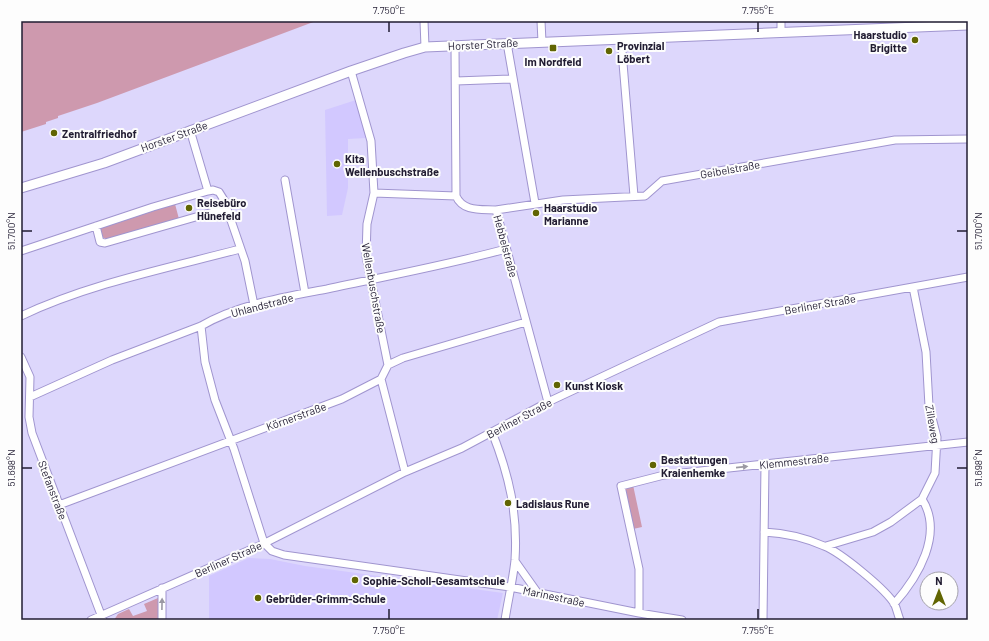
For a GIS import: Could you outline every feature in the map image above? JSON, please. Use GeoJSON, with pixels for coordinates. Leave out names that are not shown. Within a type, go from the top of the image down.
{"type":"FeatureCollection","features":[{"type":"Feature","properties":{"kind":"street"},"geometry":{"type":"LineString","coordinates":[[424,21],[425,47]]}},
{"type":"Feature","properties":{"kind":"street"},"geometry":{"type":"LineString","coordinates":[[541,21],[542,42]]}},
{"type":"Feature","properties":{"kind":"street"},"geometry":{"type":"LineString","coordinates":[[781,21],[781,33]]}},
{"type":"Feature","properties":{"kind":"street","name":"Horster Straße"},"geometry":{"type":"LineString","coordinates":[[21,188],[92,166],[351,71],[425,47],[968,25]]}},
{"type":"Feature","properties":{"kind":"street"},"geometry":{"type":"LineString","coordinates":[[621,39],[634,196]]}},
{"type":"Feature","properties":{"kind":"street"},"geometry":{"type":"LineString","coordinates":[[507,43],[536,203]]}},
{"type":"Feature","properties":{"kind":"street"},"geometry":{"type":"LineString","coordinates":[[374,193],[456,196],[455,46]]}},
{"type":"Feature","properties":{"kind":"street","name":"Wellenbuschstraße"},"geometry":{"type":"LineString","coordinates":[[351,71],[371,141],[374,193],[367,224],[366,238],[370,280],[388,365]]}},
{"type":"Feature","properties":{"kind":"street"},"geometry":{"type":"LineString","coordinates":[[456,81],[513,79]]}},
{"type":"Feature","properties":{"kind":"street"},"geometry":{"type":"LineString","coordinates":[[190,130],[208,191]]}},
{"type":"Feature","properties":{"kind":"street","name":"Geibelstraße"},"geometry":{"type":"LineString","coordinates":[[496,210],[563,200],[634,196],[649,193],[662,181],[887,141],[968,139]]}},
{"type":"Feature","properties":{"kind":"street"},"geometry":{"type":"LineString","coordinates":[[286,180],[305,293]]}},
{"type":"Feature","properties":{"kind":"street"},"geometry":{"type":"LineString","coordinates":[[21,251],[213,190],[219,192],[227,208],[240,249],[254,305]]}},
{"type":"Feature","properties":{"kind":"street","name":"Hebbelstraße"},"geometry":{"type":"LineString","coordinates":[[456,196],[459,201],[468,208],[496,210],[548,402]]}},
{"type":"Feature","properties":{"kind":"street"},"geometry":{"type":"LineString","coordinates":[[96,226],[100,242],[105,243],[227,208]]}},
{"type":"Feature","properties":{"kind":"street"},"geometry":{"type":"LineString","coordinates":[[21,316],[42,306],[87,290],[240,249]]}},
{"type":"Feature","properties":{"kind":"street","name":"Uhlandstraße"},"geometry":{"type":"LineString","coordinates":[[30,397],[112,360],[201,326],[213,319],[254,305],[305,293],[444,265],[506,249]]}},
{"type":"Feature","properties":{"kind":"street","name":"Berliner Straße"},"geometry":{"type":"LineString","coordinates":[[91,620],[102,618],[162,588],[264,543],[405,472],[462,448],[548,402],[719,322],[968,277]]}},
{"type":"Feature","properties":{"kind":"street","name":"Zilleweg"},"geometry":{"type":"LineString","coordinates":[[826,546],[873,532],[891,522],[922,499],[935,472],[938,446],[929,406],[926,352],[913,287]]}},
{"type":"Feature","properties":{"kind":"street"},"geometry":{"type":"LineString","coordinates":[[405,472],[381,379],[388,365],[403,358],[526,322]]}},
{"type":"Feature","properties":{"kind":"street"},"geometry":{"type":"LineString","coordinates":[[201,326],[208,378],[264,543]]}},
{"type":"Feature","properties":{"kind":"street","name":"Stefanstraße"},"geometry":{"type":"LineString","coordinates":[[21,357],[30,377],[29,425],[102,618]]}},
{"type":"Feature","properties":{"kind":"street","name":"Körnerstraße"},"geometry":{"type":"LineString","coordinates":[[58,505],[342,399],[381,379]]}},
{"type":"Feature","properties":{"kind":"street"},"geometry":{"type":"LineString","coordinates":[[492,432],[504,463],[512,496],[516,528],[515,561],[505,620]]}},
{"type":"Feature","properties":{"kind":"street","name":"Klemmestraße"},"geometry":{"type":"LineString","coordinates":[[639,614],[639,570],[621,486],[664,475],[968,442]]}},
{"type":"Feature","properties":{"kind":"street"},"geometry":{"type":"LineString","coordinates":[[763,620],[765,464]]}},
{"type":"Feature","properties":{"kind":"street"},"geometry":{"type":"LineString","coordinates":[[894,604],[918,572],[926,552],[930,527],[930,515],[922,499]]}},
{"type":"Feature","properties":{"kind":"street"},"geometry":{"type":"LineString","coordinates":[[764,532],[806,539],[826,546],[849,561],[875,584],[894,604],[900,620]]}},
{"type":"Feature","properties":{"kind":"street","name":"Marinestraße"},"geometry":{"type":"LineString","coordinates":[[264,543],[272,551],[284,555],[510,587],[639,614],[682,620]]}},
{"type":"Feature","properties":{"kind":"street"},"geometry":{"type":"LineString","coordinates":[[515,561],[537,592]]}},
{"type":"Feature","properties":{"kind":"street"},"geometry":{"type":"LineString","coordinates":[[162,588],[162,620]]}},
{"type":"Feature","properties":{"kind":"shaded area"},"geometry":{"type":"Polygon","coordinates":[[[21,21],[316,21],[97,103],[58,116],[58,118],[46,122],[46,124],[21,132],[21,21]]]}},
{"type":"Feature","properties":{"kind":"shaded area","name":"Kita Wellenbuschstraße"},"geometry":{"type":"Polygon","coordinates":[[[356,100],[366,138],[348,139],[348,188],[342,215],[327,216],[325,110],[356,100]]]}},
{"type":"Feature","properties":{"kind":"shaded area"},"geometry":{"type":"Polygon","coordinates":[[[175,204],[179,219],[106,239],[102,237],[100,230],[102,227],[175,204]]]}},
{"type":"Feature","properties":{"kind":"shaded area"},"geometry":{"type":"Polygon","coordinates":[[[633,485],[642,527],[633,529],[624,487],[633,485]]]}},
{"type":"Feature","properties":{"kind":"shaded area"},"geometry":{"type":"Polygon","coordinates":[[[249,558],[270,559],[305,566],[503,593],[497,620],[209,620],[209,576],[249,558]]]}},
{"type":"Feature","properties":{"kind":"shaded area"},"geometry":{"type":"Polygon","coordinates":[[[158,598],[158,620],[114,620],[118,614],[129,609],[133,616],[147,611],[144,604],[158,598]]]}},
{"type":"Feature","properties":{"kind":"place","name":"Haarstudio Brigitte"},"geometry":{"type":"Point","coordinates":[915,40]}},
{"type":"Feature","properties":{"kind":"place","name":"Im Nordfeld"},"geometry":{"type":"Point","coordinates":[553,48]}},
{"type":"Feature","properties":{"kind":"place","name":"Provinzial Löbert"},"geometry":{"type":"Point","coordinates":[609,51]}},
{"type":"Feature","properties":{"kind":"place","name":"Zentralfriedhof"},"geometry":{"type":"Point","coordinates":[54,133]}},
{"type":"Feature","properties":{"kind":"place","name":"Kita Wellenbuschstraße"},"geometry":{"type":"Point","coordinates":[337,164]}},
{"type":"Feature","properties":{"kind":"place","name":"Reisebüro Hünefeld"},"geometry":{"type":"Point","coordinates":[189,208]}},
{"type":"Feature","properties":{"kind":"place","name":"Haarstudio Marianne"},"geometry":{"type":"Point","coordinates":[536,213]}},
{"type":"Feature","properties":{"kind":"place","name":"Kunst Kiosk"},"geometry":{"type":"Point","coordinates":[557,385]}},
{"type":"Feature","properties":{"kind":"place","name":"Bestattungen Kraienhemke"},"geometry":{"type":"Point","coordinates":[653,465]}},
{"type":"Feature","properties":{"kind":"place","name":"Ladislaus Rune"},"geometry":{"type":"Point","coordinates":[508,503]}},
{"type":"Feature","properties":{"kind":"place","name":"Sophie-Scholl-Gesamtschule"},"geometry":{"type":"Point","coordinates":[355,580]}},
{"type":"Feature","properties":{"kind":"place","name":"Gebrüder-Grimm-Schule"},"geometry":{"type":"Point","coordinates":[258,598]}}]}
